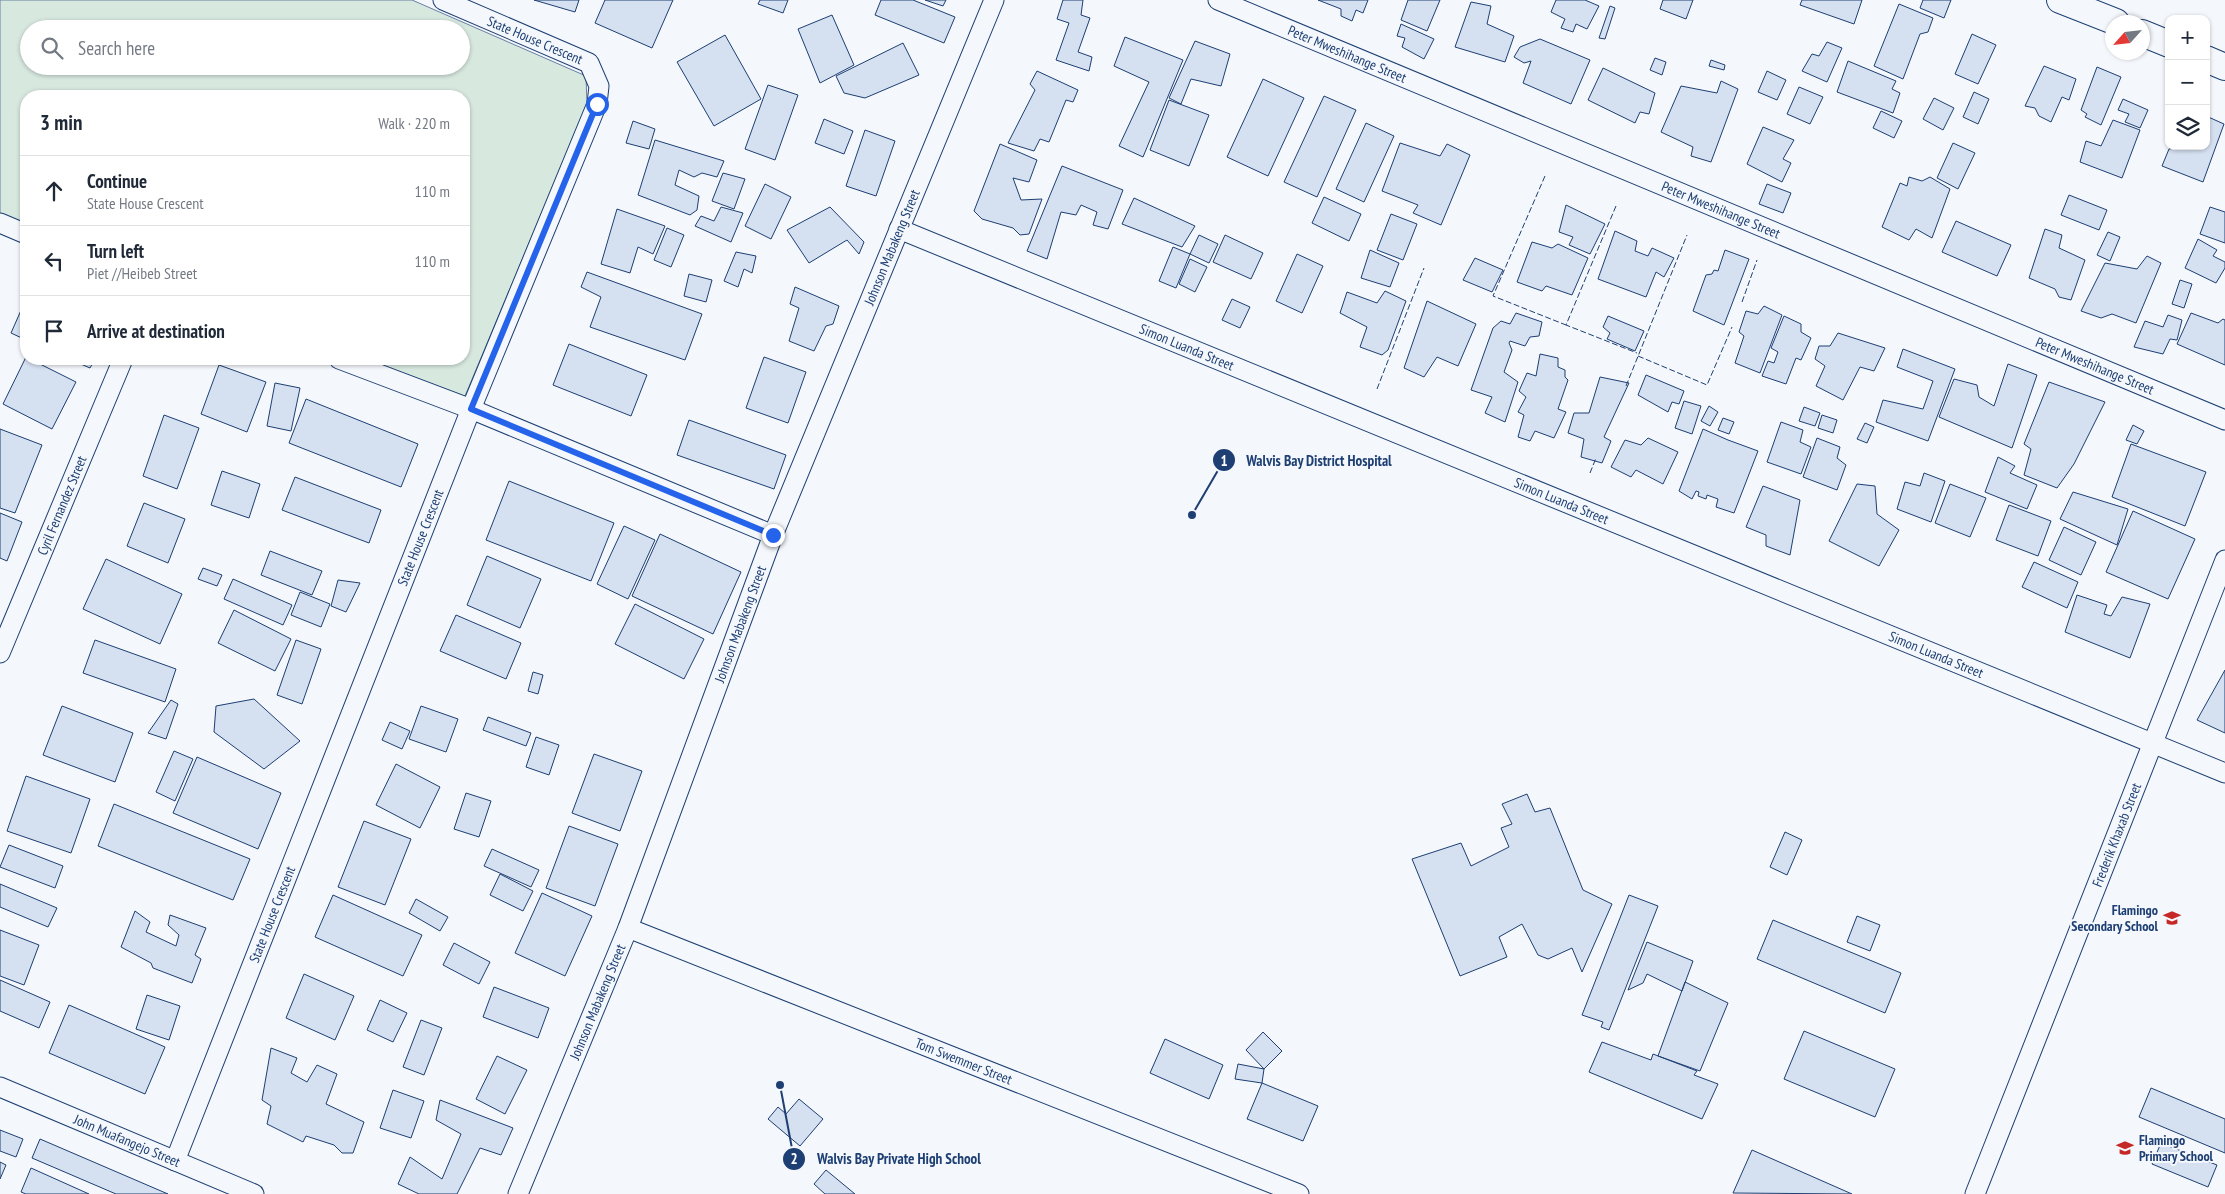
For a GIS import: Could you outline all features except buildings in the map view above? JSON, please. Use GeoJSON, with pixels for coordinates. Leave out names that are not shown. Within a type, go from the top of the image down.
{"type":"FeatureCollection","features":[{"type":"Feature","properties":{"kind":"main road"},"geometry":{"type":"LineString","coordinates":[[2060,0],[2105,18]]}},
{"type":"Feature","properties":{"kind":"main road"},"geometry":{"type":"LineString","coordinates":[[2150,37],[2165,43]]}},
{"type":"Feature","properties":{"kind":"main road"},"geometry":{"type":"LineString","coordinates":[[2210,61],[2225,67]]}},
{"type":"Feature","properties":{"kind":"street","name":"State House Crescent"},"geometry":{"type":"LineString","coordinates":[[174,1160],[471,409],[597,104],[599,86],[589,63],[443,0]]}},
{"type":"Feature","properties":{"kind":"street","name":"Johnson Mabakeng Street"},"geometry":{"type":"LineString","coordinates":[[518,1194],[628,928],[773,535],[994,0]]}},
{"type":"Feature","properties":{"kind":"street","name":"Peter Mweshihange Street"},"geometry":{"type":"LineString","coordinates":[[1218,0],[2225,420]]}},
{"type":"Feature","properties":{"kind":"street"},"geometry":{"type":"LineString","coordinates":[[0,223],[20,231]]}},
{"type":"Feature","properties":{"kind":"street","name":"Simon Luanda Street"},"geometry":{"type":"LineString","coordinates":[[899,229],[2225,773]]}},
{"type":"Feature","properties":{"kind":"street","name":"Cyril Fernandez Street"},"geometry":{"type":"LineString","coordinates":[[0,653],[120,365]]}},
{"type":"Feature","properties":{"kind":"street"},"geometry":{"type":"LineString","coordinates":[[355,365],[471,409],[773,535]]}},
{"type":"Feature","properties":{"kind":"street","name":"Frederik Khaxab Street"},"geometry":{"type":"LineString","coordinates":[[1975,1194],[2225,560]]}},
{"type":"Feature","properties":{"kind":"street","name":"Tom Swemmer Street"},"geometry":{"type":"LineString","coordinates":[[628,928],[1299,1194]]}},
{"type":"Feature","properties":{"kind":"street","name":"John Muafangejo Street"},"geometry":{"type":"LineString","coordinates":[[0,1087],[254,1194]]}},
{"type":"Feature","properties":{"kind":"shaded area"},"geometry":{"type":"Polygon","coordinates":[[[0,0],[412,0],[458,20],[20,20],[20,75],[470,75],[470,25],[586,76],[587,105],[465,396],[383,365],[470,365],[470,90],[20,90],[20,221],[0,213],[0,0]]]}},
{"type":"Feature","properties":{"kind":"fence"},"geometry":{"type":"LineString","coordinates":[[1545,176],[1493,296],[1566,325]]}},
{"type":"Feature","properties":{"kind":"fence"},"geometry":{"type":"LineString","coordinates":[[1616,206],[1566,325],[1637,353]]}},
{"type":"Feature","properties":{"kind":"fence"},"geometry":{"type":"LineString","coordinates":[[1626,386],[1687,235]]}},
{"type":"Feature","properties":{"kind":"fence"},"geometry":{"type":"LineString","coordinates":[[1742,302],[1757,260]]}},
{"type":"Feature","properties":{"kind":"fence"},"geometry":{"type":"LineString","coordinates":[[1377,389],[1424,268]]}},
{"type":"Feature","properties":{"kind":"fence"},"geometry":{"type":"LineString","coordinates":[[1638,356],[1707,385],[1732,327]]}},
{"type":"Feature","properties":{"kind":"fence"},"geometry":{"type":"LineString","coordinates":[[1590,473],[1596,458]]}},
{"type":"Feature","properties":{"kind":"place","name":"Walvis Bay District Hospital"},"geometry":{"type":"Point","coordinates":[1192,515]}},
{"type":"Feature","properties":{"kind":"place","name":"Flamingo Secondary School"},"geometry":{"type":"Point","coordinates":[2172,918]}},
{"type":"Feature","properties":{"kind":"place","name":"Walvis Bay Private High School"},"geometry":{"type":"Point","coordinates":[780,1085]}},
{"type":"Feature","properties":{"kind":"place","name":"Flamingo Primary School"},"geometry":{"type":"Point","coordinates":[2125,1148]}},
{"type":"Feature","properties":{"kind":"route"},"geometry":{"type":"LineString","coordinates":[[597,104],[471,409],[773,535]]}}]}
